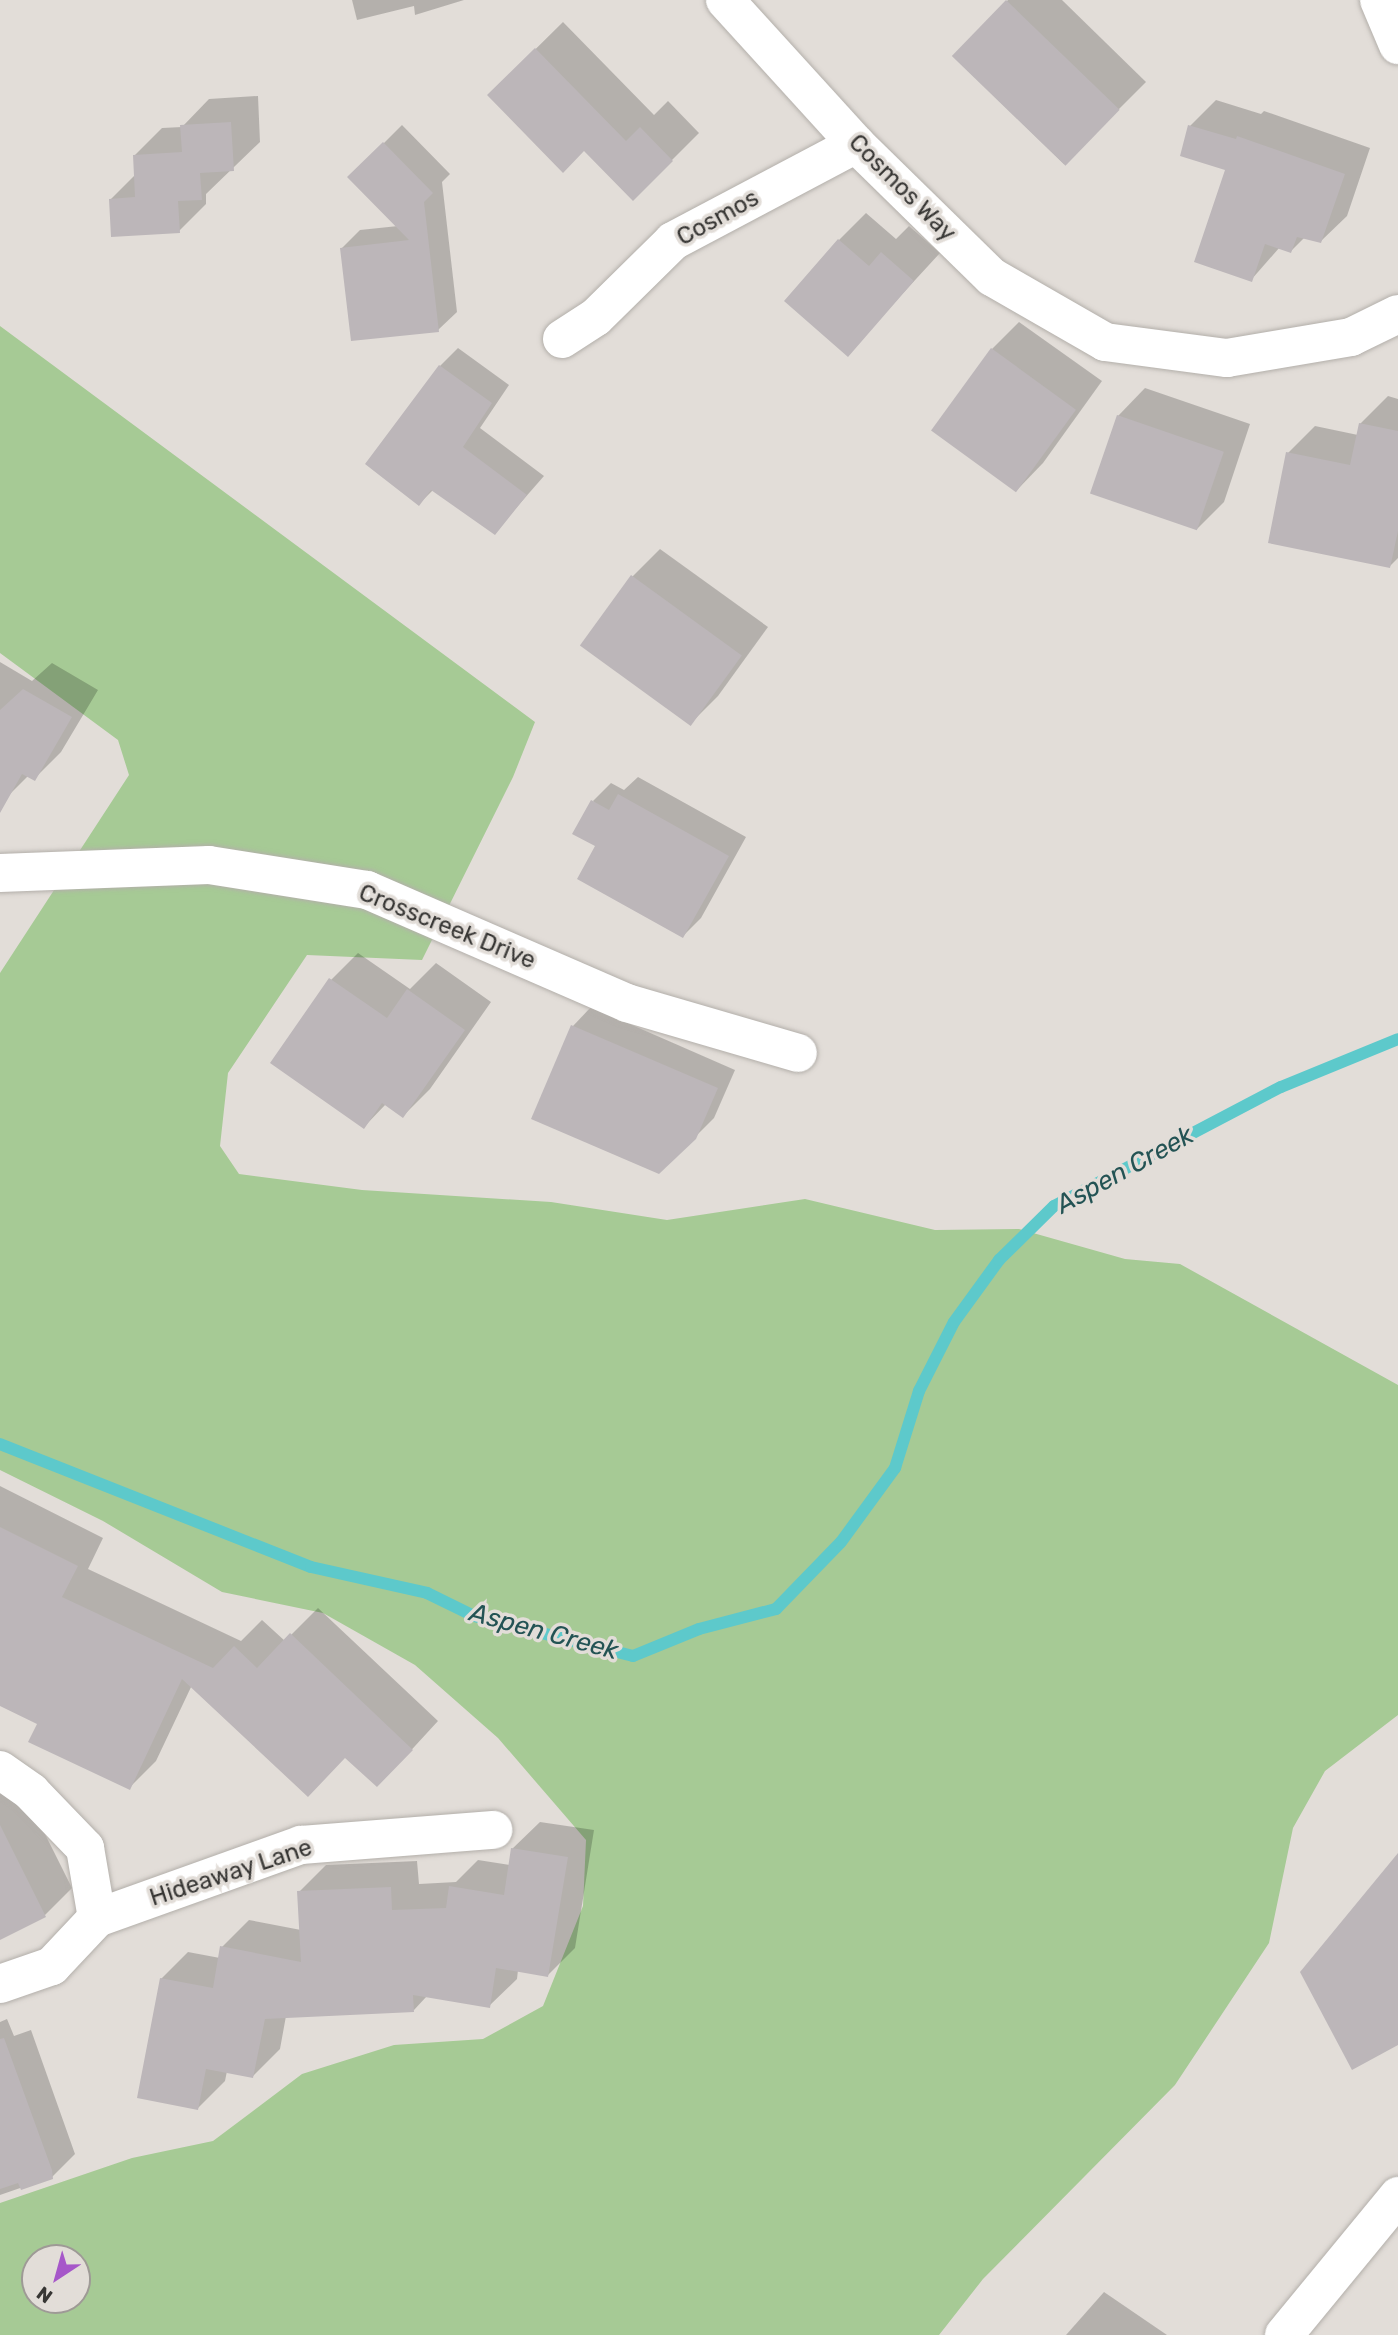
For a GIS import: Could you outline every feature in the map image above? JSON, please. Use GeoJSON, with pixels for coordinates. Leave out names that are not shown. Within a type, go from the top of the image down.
{"type":"FeatureCollection","features":[{"type":"Feature","properties":{"kind":"street","name":"Cosmos Way"},"geometry":{"type":"LineString","coordinates":[[725,0],[856,144],[992,277],[1105,342],[1227,358],[1351,337],[1398,314]]}},
{"type":"Feature","properties":{"kind":"street"},"geometry":{"type":"LineString","coordinates":[[1379,0],[1398,46]]}},
{"type":"Feature","properties":{"kind":"street","name":"Cosmos"},"geometry":{"type":"LineString","coordinates":[[562,339],[597,317],[673,241],[856,144]]}},
{"type":"Feature","properties":{"kind":"street","name":"Crosscreek Drive"},"geometry":{"type":"LineString","coordinates":[[0,873],[209,865],[367,890],[627,1003],[798,1053]]}},
{"type":"Feature","properties":{"kind":"street"},"geometry":{"type":"LineString","coordinates":[[0,1770],[31,1793],[85,1848],[97,1918],[52,1966],[0,1984]]}},
{"type":"Feature","properties":{"kind":"street","name":"Hideaway Lane"},"geometry":{"type":"LineString","coordinates":[[97,1918],[301,1845],[493,1830]]}},
{"type":"Feature","properties":{"kind":"street"},"geometry":{"type":"LineString","coordinates":[[1284,2335],[1398,2196]]}},
{"type":"Feature","properties":{"kind":"green space"},"geometry":{"type":"Polygon","coordinates":[[[0,326],[535,722],[513,777],[422,960],[307,955],[228,1073],[220,1146],[239,1174],[362,1190],[551,1202],[667,1220],[805,1199],[935,1230],[1019,1229],[1125,1259],[1180,1264],[1398,1385],[1398,1715],[1325,1771],[1293,1828],[1269,1943],[1175,2085],[983,2279],[939,2335],[0,2335],[0,2203],[132,2158],[213,2141],[302,2074],[394,2045],[483,2039],[543,2006],[583,1906],[586,1840],[498,1738],[415,1665],[323,1613],[222,1592],[103,1521],[0,1470],[0,973],[129,775],[118,740],[0,653],[0,326]]]}},
{"type":"Feature","properties":{"kind":"building"},"geometry":{"type":"Polygon","coordinates":[[[1006,0],[1120,110],[1065,166],[952,56],[1006,0]]]}},
{"type":"Feature","properties":{"kind":"building"},"geometry":{"type":"Polygon","coordinates":[[[535,48],[626,141],[640,127],[673,161],[633,201],[584,151],[563,173],[487,95],[535,48]]]}},
{"type":"Feature","properties":{"kind":"building"},"geometry":{"type":"Polygon","coordinates":[[[231,122],[234,171],[200,173],[202,200],[178,201],[180,233],[111,237],[109,199],[135,197],[133,155],[182,152],[180,125],[231,122]]]}},
{"type":"Feature","properties":{"kind":"building"},"geometry":{"type":"Polygon","coordinates":[[[1188,125],[1236,139],[1237,136],[1345,174],[1321,243],[1297,237],[1291,253],[1265,244],[1252,282],[1194,262],[1225,170],[1180,156],[1188,125]]]}},
{"type":"Feature","properties":{"kind":"building"},"geometry":{"type":"Polygon","coordinates":[[[383,142],[433,193],[424,202],[439,332],[351,341],[340,248],[409,240],[347,177],[383,142]]]}},
{"type":"Feature","properties":{"kind":"building"},"geometry":{"type":"Polygon","coordinates":[[[838,239],[869,266],[881,252],[914,281],[848,357],[784,301],[838,239]]]}},
{"type":"Feature","properties":{"kind":"building"},"geometry":{"type":"Polygon","coordinates":[[[991,348],[1076,410],[1016,492],[931,431],[991,348]]]}},
{"type":"Feature","properties":{"kind":"building"},"geometry":{"type":"Polygon","coordinates":[[[439,365],[492,403],[463,447],[527,495],[495,535],[431,490],[419,506],[365,464],[439,365]]]}},
{"type":"Feature","properties":{"kind":"building"},"geometry":{"type":"Polygon","coordinates":[[[1117,415],[1224,452],[1197,530],[1090,493],[1117,415]]]}},
{"type":"Feature","properties":{"kind":"building"},"geometry":{"type":"Polygon","coordinates":[[[1359,423],[1398,431],[1398,531],[1390,568],[1268,543],[1286,452],[1350,465],[1359,423]]]}},
{"type":"Feature","properties":{"kind":"building"},"geometry":{"type":"Polygon","coordinates":[[[631,575],[742,656],[691,726],[580,645],[631,575]]]}},
{"type":"Feature","properties":{"kind":"building"},"geometry":{"type":"Polygon","coordinates":[[[23,689],[72,717],[35,781],[22,774],[0,813],[0,710],[23,689]]]}},
{"type":"Feature","properties":{"kind":"building"},"geometry":{"type":"Polygon","coordinates":[[[618,794],[729,856],[683,938],[577,879],[595,846],[572,834],[591,800],[609,810],[618,794]]]}},
{"type":"Feature","properties":{"kind":"building"},"geometry":{"type":"Polygon","coordinates":[[[329,978],[387,1018],[407,989],[465,1030],[403,1118],[382,1103],[364,1129],[270,1063],[329,978]]]}},
{"type":"Feature","properties":{"kind":"building"},"geometry":{"type":"Polygon","coordinates":[[[571,1025],[718,1088],[696,1139],[659,1174],[531,1119],[571,1025]]]}},
{"type":"Feature","properties":{"kind":"building"},"geometry":{"type":"Polygon","coordinates":[[[0,1527],[78,1566],[62,1597],[213,1668],[234,1646],[257,1668],[290,1633],[413,1750],[377,1787],[345,1758],[308,1797],[182,1679],[130,1790],[28,1742],[37,1724],[0,1706],[0,1527]]]}},
{"type":"Feature","properties":{"kind":"building"},"geometry":{"type":"Polygon","coordinates":[[[0,1825],[46,1917],[0,1940],[0,1825]]]}},
{"type":"Feature","properties":{"kind":"building"},"geometry":{"type":"Polygon","coordinates":[[[511,1848],[568,1857],[548,1977],[496,1968],[490,2008],[413,1995],[414,2012],[265,2019],[253,2078],[206,2069],[198,2110],[137,2098],[160,1978],[213,1988],[220,1946],[301,1962],[297,1891],[391,1887],[392,1910],[446,1908],[449,1886],[504,1895],[511,1848]]]}},
{"type":"Feature","properties":{"kind":"building"},"geometry":{"type":"Polygon","coordinates":[[[1398,1853],[1398,2045],[1352,2070],[1300,1972],[1398,1853]]]}},
{"type":"Feature","properties":{"kind":"building"},"geometry":{"type":"Polygon","coordinates":[[[4,2038],[52,2170],[53,2179],[21,2190],[18,2183],[0,2189],[0,2039],[4,2038]]]}},
{"type":"Feature","properties":{"kind":"waterway","name":"Aspen Creek"},"geometry":{"type":"LineString","coordinates":[[0,1444],[311,1567],[427,1593],[474,1616],[633,1656],[699,1629],[776,1609],[841,1542],[895,1468],[919,1391],[954,1322],[999,1260],[1054,1206],[1281,1087],[1398,1039]]}}]}
